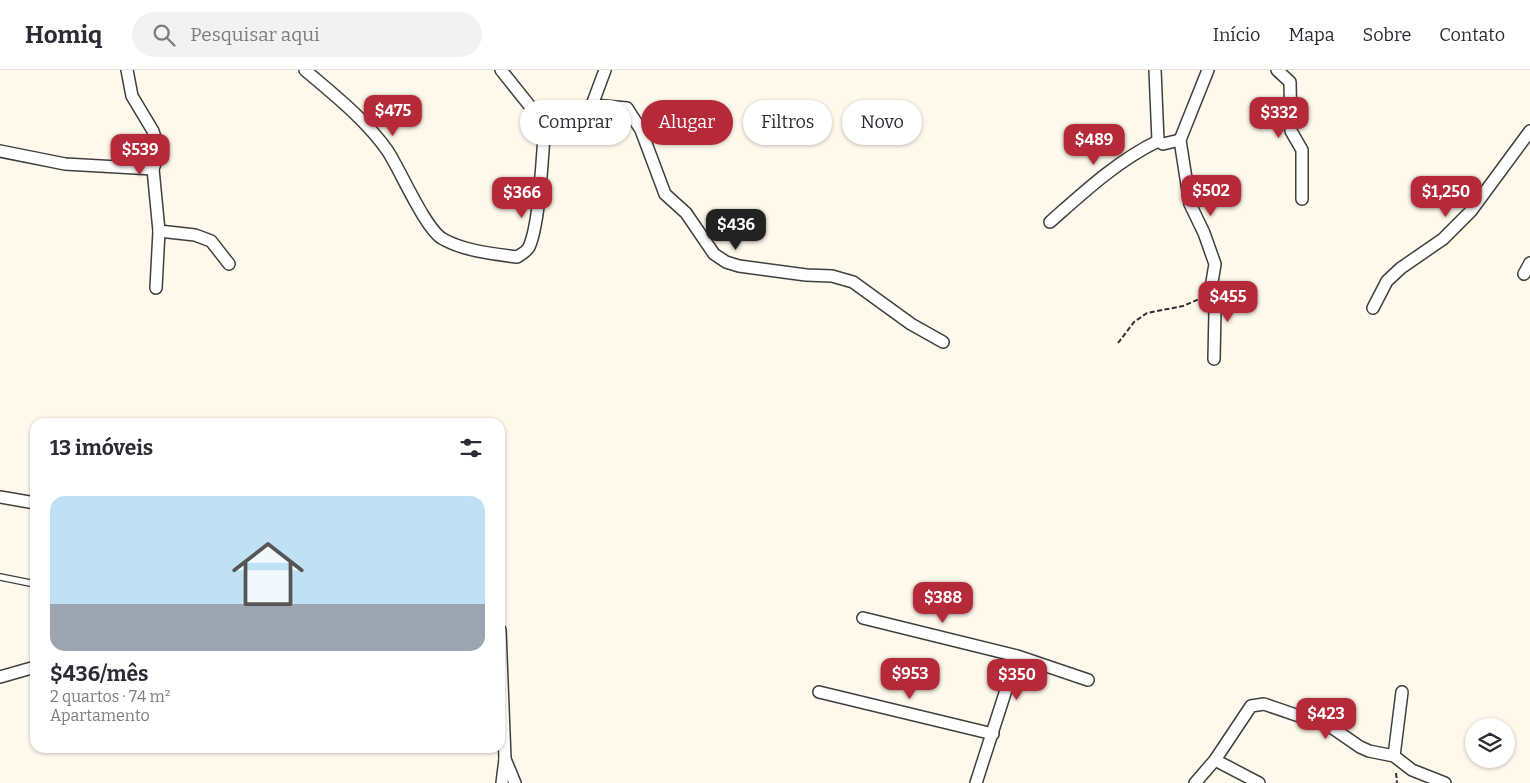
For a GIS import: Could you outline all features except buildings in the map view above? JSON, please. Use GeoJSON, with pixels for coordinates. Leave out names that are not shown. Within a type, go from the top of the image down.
{"type":"FeatureCollection","features":[{"type":"Feature","properties":{"kind":"street"},"geometry":{"type":"LineString","coordinates":[[127,70],[132,96],[153,131],[157,144],[157,158],[153,169],[159,231],[156,288]]}},
{"type":"Feature","properties":{"kind":"street"},"geometry":{"type":"LineString","coordinates":[[305,70],[366,125],[386,149],[415,202],[442,239],[483,252],[517,257],[528,248],[535,219],[543,145]]}},
{"type":"Feature","properties":{"kind":"street"},"geometry":{"type":"LineString","coordinates":[[501,70],[525,100]]}},
{"type":"Feature","properties":{"kind":"street"},"geometry":{"type":"LineString","coordinates":[[594,100],[605,70]]}},
{"type":"Feature","properties":{"kind":"street"},"geometry":{"type":"LineString","coordinates":[[1154,70],[1158,141]]}},
{"type":"Feature","properties":{"kind":"street"},"geometry":{"type":"LineString","coordinates":[[1208,70],[1180,140],[1190,204],[1207,240],[1215,264],[1210,294],[1215,310],[1214,359]]}},
{"type":"Feature","properties":{"kind":"street"},"geometry":{"type":"LineString","coordinates":[[1277,70],[1290,82],[1291,131],[1302,150],[1302,199]]}},
{"type":"Feature","properties":{"kind":"street"},"geometry":{"type":"LineString","coordinates":[[631,112],[648,146],[664,194],[686,214],[708,248],[726,262],[781,272],[832,276],[853,282],[911,324],[943,342]]}},
{"type":"Feature","properties":{"kind":"street"},"geometry":{"type":"LineString","coordinates":[[1373,308],[1387,281],[1401,268],[1444,239],[1472,211],[1530,131]]}},
{"type":"Feature","properties":{"kind":"street"},"geometry":{"type":"LineString","coordinates":[[1158,141],[1164,144],[1180,140]]}},
{"type":"Feature","properties":{"kind":"street"},"geometry":{"type":"LineString","coordinates":[[1050,222],[1101,177],[1135,152],[1158,141]]}},
{"type":"Feature","properties":{"kind":"street"},"geometry":{"type":"LineString","coordinates":[[0,151],[65,164],[153,169]]}},
{"type":"Feature","properties":{"kind":"street"},"geometry":{"type":"LineString","coordinates":[[159,231],[196,235],[211,240],[229,264]]}},
{"type":"Feature","properties":{"kind":"street"},"geometry":{"type":"LineString","coordinates":[[1524,274],[1530,262]]}},
{"type":"Feature","properties":{"kind":"street"},"geometry":{"type":"LineString","coordinates":[[0,498],[30,502]]}},
{"type":"Feature","properties":{"kind":"street"},"geometry":{"type":"LineString","coordinates":[[863,618],[1017,656],[1088,680]]}},
{"type":"Feature","properties":{"kind":"street"},"geometry":{"type":"LineString","coordinates":[[976,783],[1017,656]]}},
{"type":"Feature","properties":{"kind":"street"},"geometry":{"type":"LineString","coordinates":[[0,677],[30,668]]}},
{"type":"Feature","properties":{"kind":"street"},"geometry":{"type":"LineString","coordinates":[[819,692],[993,734]]}},
{"type":"Feature","properties":{"kind":"street"},"geometry":{"type":"LineString","coordinates":[[1394,756],[1402,692]]}},
{"type":"Feature","properties":{"kind":"street"},"geometry":{"type":"LineString","coordinates":[[1195,783],[1215,760],[1252,706],[1264,704],[1331,727],[1369,751],[1394,756],[1412,770],[1446,783]]}},
{"type":"Feature","properties":{"kind":"street"},"geometry":{"type":"LineString","coordinates":[[502,783],[505,753]]}},
{"type":"Feature","properties":{"kind":"street"},"geometry":{"type":"LineString","coordinates":[[505,759],[516,783]]}},
{"type":"Feature","properties":{"kind":"street"},"geometry":{"type":"LineString","coordinates":[[1215,760],[1259,783]]}},
{"type":"Feature","properties":{"kind":"lane"},"geometry":{"type":"LineString","coordinates":[[0,577],[30,583]]}},
{"type":"Feature","properties":{"kind":"path"},"geometry":{"type":"LineString","coordinates":[[1118,344],[1134,322],[1147,313],[1183,306],[1210,294]]}}]}
